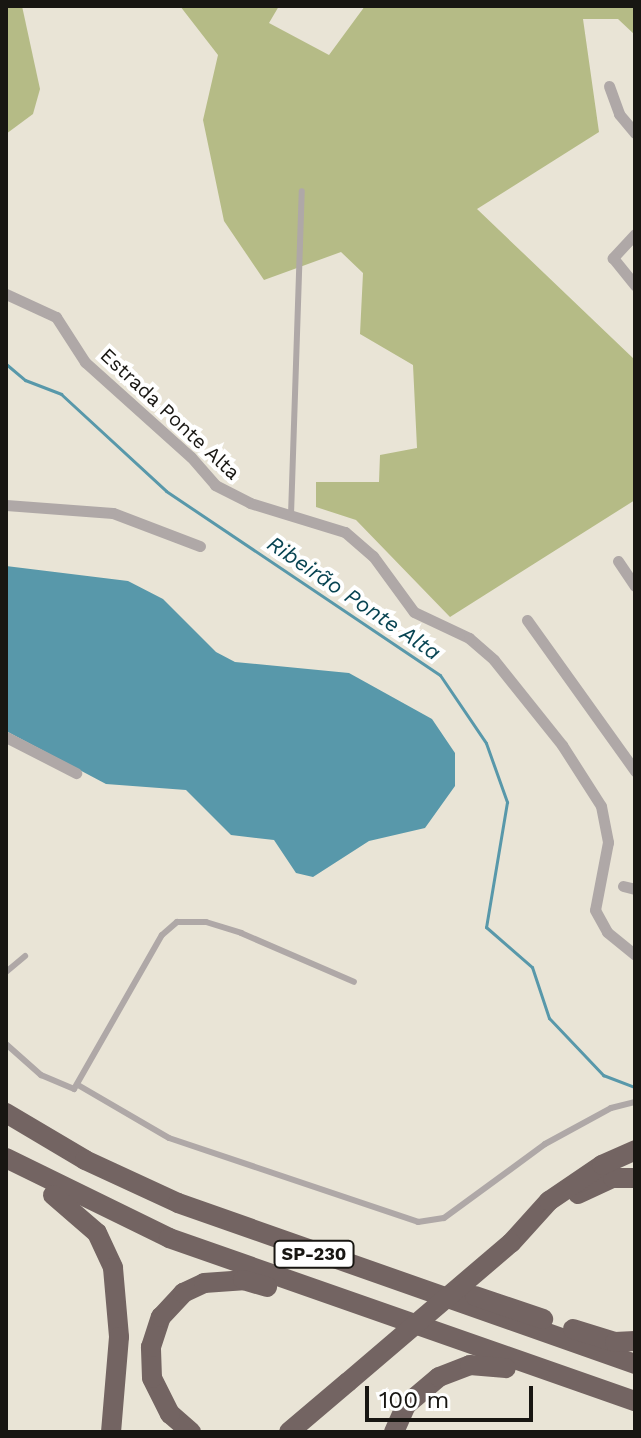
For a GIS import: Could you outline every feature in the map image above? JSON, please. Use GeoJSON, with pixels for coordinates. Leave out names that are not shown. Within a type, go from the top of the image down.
{"type":"FeatureCollection","features":[{"type":"Feature","properties":{"kind":"highway","name":"SP-230"},"geometry":{"type":"LineString","coordinates":[[9,1114],[129,1184],[402,1284],[635,1364]]}},
{"type":"Feature","properties":{"kind":"highway"},"geometry":{"type":"LineString","coordinates":[[290,1431],[517,1238],[571,1185],[635,1150]]}},
{"type":"Feature","properties":{"kind":"highway","name":"SP-230"},"geometry":{"type":"LineString","coordinates":[[14,1164],[169,1238],[411,1326],[635,1401]]}},
{"type":"Feature","properties":{"kind":"highway"},"geometry":{"type":"LineString","coordinates":[[14,1164],[81,1216],[97,1233],[113,1268],[119,1307],[111,1432]]}},
{"type":"Feature","properties":{"kind":"highway"},"geometry":{"type":"LineString","coordinates":[[517,1238],[593,1185],[635,1178]]}},
{"type":"Feature","properties":{"kind":"highway"},"geometry":{"type":"LineString","coordinates":[[191,1432],[170,1414],[156,1392],[151,1347],[167,1306],[204,1283],[243,1280],[411,1326]]}},
{"type":"Feature","properties":{"kind":"highway"},"geometry":{"type":"LineString","coordinates":[[402,1284],[442,1286],[615,1342],[635,1341]]}},
{"type":"Feature","properties":{"kind":"highway"},"geometry":{"type":"LineString","coordinates":[[394,1432],[406,1405],[418,1393],[455,1368],[484,1363],[635,1409]]}},
{"type":"Feature","properties":{"kind":"street"},"geometry":{"type":"LineString","coordinates":[[609,86],[619,114],[635,133]]}},
{"type":"Feature","properties":{"kind":"street"},"geometry":{"type":"LineString","coordinates":[[635,234],[615,252],[615,266],[635,285]]}},
{"type":"Feature","properties":{"kind":"street","name":"Estrada Ponte Alta"},"geometry":{"type":"LineString","coordinates":[[6,294],[56,317],[93,371],[191,457],[215,485],[232,496],[328,524],[358,541],[403,601],[483,649],[540,715],[592,790],[606,822],[608,842],[595,910],[607,932],[635,955]]}},
{"type":"Feature","properties":{"kind":"street"},"geometry":{"type":"LineString","coordinates":[[6,505],[113,513],[200,546]]}},
{"type":"Feature","properties":{"kind":"street"},"geometry":{"type":"LineString","coordinates":[[618,561],[635,586]]}},
{"type":"Feature","properties":{"kind":"street"},"geometry":{"type":"LineString","coordinates":[[527,620],[635,771]]}},
{"type":"Feature","properties":{"kind":"street"},"geometry":{"type":"LineString","coordinates":[[6,737],[76,773]]}},
{"type":"Feature","properties":{"kind":"lane"},"geometry":{"type":"LineString","coordinates":[[291,515],[302,191]]}},
{"type":"Feature","properties":{"kind":"lane"},"geometry":{"type":"LineString","coordinates":[[6,1044],[55,1085],[66,1090],[78,1085],[162,935],[177,922],[206,922],[241,933],[354,982]]}},
{"type":"Feature","properties":{"kind":"lane"},"geometry":{"type":"LineString","coordinates":[[6,972],[25,956]]}},
{"type":"Feature","properties":{"kind":"lane"},"geometry":{"type":"LineString","coordinates":[[78,1085],[169,1138],[418,1222],[444,1218],[545,1144],[611,1108],[635,1102]]}},
{"type":"Feature","properties":{"kind":"green space"},"geometry":{"type":"Polygon","coordinates":[[[6,6],[22,6],[40,89],[33,114],[6,134],[6,6]]]}},
{"type":"Feature","properties":{"kind":"green space"},"geometry":{"type":"Polygon","coordinates":[[[180,6],[279,6],[269,23],[329,55],[365,6],[635,6],[635,35],[618,19],[583,19],[599,132],[477,209],[635,360],[635,500],[450,617],[356,520],[316,507],[316,482],[379,482],[380,455],[417,448],[413,365],[360,334],[363,273],[341,252],[264,280],[224,221],[203,120],[218,55],[180,6]]]}},
{"type":"Feature","properties":{"kind":"water"},"geometry":{"type":"Polygon","coordinates":[[[6,566],[128,581],[163,599],[216,652],[235,662],[349,673],[432,719],[455,753],[455,786],[425,828],[369,841],[313,877],[296,873],[274,840],[231,835],[186,790],[106,784],[6,731],[6,566]]]}},
{"type":"Feature","properties":{"kind":"waterway","name":"Ribeirão Ponte Alta"},"geometry":{"type":"LineString","coordinates":[[6,364],[25,380],[61,394],[166,491],[440,675],[486,743],[507,802],[486,927],[532,967],[549,1018],[603,1075],[635,1087]]}}]}
